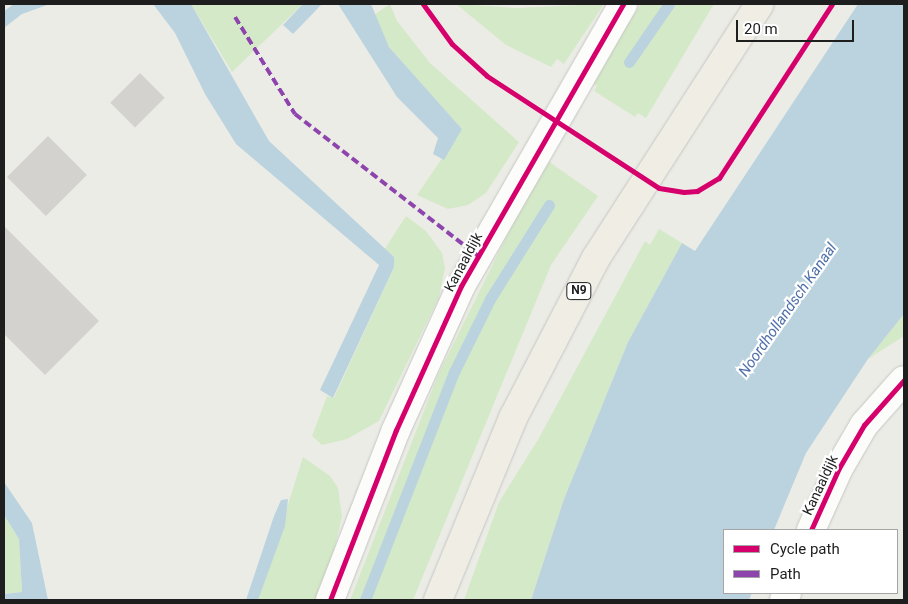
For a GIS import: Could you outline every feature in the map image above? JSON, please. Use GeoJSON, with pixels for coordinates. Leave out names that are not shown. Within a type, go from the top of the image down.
{"type":"FeatureCollection","features":[{"type":"Feature","properties":{"kind":"main road","name":"N9"},"geometry":{"type":"LineString","coordinates":[[438,600],[512,418],[596,258],[760,4]]}},
{"type":"Feature","properties":{"kind":"street","name":"Kanaaldijk"},"geometry":{"type":"LineString","coordinates":[[330,600],[396,430],[461,286],[623,4]]}},
{"type":"Feature","properties":{"kind":"street","name":"Kanaaldijk"},"geometry":{"type":"LineString","coordinates":[[811,529],[839,468],[864,425],[904,380]]}},
{"type":"Feature","properties":{"kind":"green space"},"geometry":{"type":"Polygon","coordinates":[[[191,4],[303,4],[232,72],[191,4]]]}},
{"type":"Feature","properties":{"kind":"green space"},"geometry":{"type":"Polygon","coordinates":[[[390,4],[397,21],[430,63],[519,142],[486,193],[468,205],[448,209],[417,195],[462,129],[389,47],[374,15],[390,4]]]}},
{"type":"Feature","properties":{"kind":"green space"},"geometry":{"type":"Polygon","coordinates":[[[456,4],[516,8],[604,4],[564,64],[557,59],[551,67],[506,45],[456,4]]]}},
{"type":"Feature","properties":{"kind":"green space"},"geometry":{"type":"Polygon","coordinates":[[[641,4],[714,4],[646,118],[638,113],[635,117],[594,91],[597,86],[590,82],[641,4]]]}},
{"type":"Feature","properties":{"kind":"green space"},"geometry":{"type":"Polygon","coordinates":[[[545,159],[598,196],[551,265],[413,600],[350,600],[438,375],[545,159]]]}},
{"type":"Feature","properties":{"kind":"green space"},"geometry":{"type":"Polygon","coordinates":[[[406,216],[426,231],[442,253],[445,268],[439,297],[379,421],[347,439],[322,445],[312,436],[327,396],[334,398],[394,267],[394,257],[384,250],[406,216]]]}},
{"type":"Feature","properties":{"kind":"green space"},"geometry":{"type":"Polygon","coordinates":[[[659,229],[682,243],[628,342],[564,499],[531,600],[464,600],[499,502],[539,438],[645,241],[650,245],[659,229]]]}},
{"type":"Feature","properties":{"kind":"green space"},"geometry":{"type":"Polygon","coordinates":[[[904,314],[904,336],[868,359],[904,314]]]}},
{"type":"Feature","properties":{"kind":"green space"},"geometry":{"type":"Polygon","coordinates":[[[303,457],[330,476],[338,488],[342,516],[332,559],[316,600],[258,600],[303,457]]]}},
{"type":"Feature","properties":{"kind":"green space"},"geometry":{"type":"Polygon","coordinates":[[[4,515],[19,539],[22,592],[4,594],[4,515]]]}},
{"type":"Feature","properties":{"kind":"water"},"geometry":{"type":"Polygon","coordinates":[[[14,4],[50,4],[22,14],[4,28],[4,11],[14,4]]]}},
{"type":"Feature","properties":{"kind":"water"},"geometry":{"type":"Polygon","coordinates":[[[153,4],[191,4],[269,141],[394,257],[394,267],[333,398],[320,390],[379,265],[236,144],[205,94],[175,33],[153,4]]]}},
{"type":"Feature","properties":{"kind":"water"},"geometry":{"type":"Polygon","coordinates":[[[303,4],[322,4],[293,34],[283,25],[303,4]]]}},
{"type":"Feature","properties":{"kind":"water"},"geometry":{"type":"Polygon","coordinates":[[[338,4],[371,4],[389,47],[462,129],[444,160],[433,154],[438,138],[397,97],[338,4]]]}},
{"type":"Feature","properties":{"kind":"water","name":"Noordhollandsch Kanaal"},"geometry":{"type":"Polygon","coordinates":[[[858,4],[904,4],[904,314],[868,359],[806,453],[774,529],[723,529],[723,594],[752,594],[749,600],[531,600],[564,499],[628,342],[682,243],[695,251],[858,4]]]}},
{"type":"Feature","properties":{"kind":"water"},"geometry":{"type":"Polygon","coordinates":[[[4,482],[32,523],[48,600],[4,600],[4,594],[22,592],[19,539],[4,515],[4,482]]]}},
{"type":"Feature","properties":{"kind":"water"},"geometry":{"type":"Polygon","coordinates":[[[288,499],[285,526],[258,600],[246,600],[274,516],[281,500],[288,499]]]}},
{"type":"Feature","properties":{"kind":"building"},"geometry":{"type":"Polygon","coordinates":[[[140,73],[165,98],[135,127],[110,103],[140,73]]]}},
{"type":"Feature","properties":{"kind":"building"},"geometry":{"type":"Polygon","coordinates":[[[48,136],[87,175],[46,216],[7,177],[48,136]]]}},
{"type":"Feature","properties":{"kind":"building"},"geometry":{"type":"Polygon","coordinates":[[[4,226],[99,321],[45,375],[4,334],[4,226]]]}},
{"type":"Feature","properties":{"kind":"waterway"},"geometry":{"type":"LineString","coordinates":[[629,62],[669,4]]}},
{"type":"Feature","properties":{"kind":"waterway"},"geometry":{"type":"LineString","coordinates":[[365,600],[454,372],[490,299],[549,205]]}},
{"type":"Feature","properties":{"kind":"marked path"},"geometry":{"type":"LineString","coordinates":[[235,17],[295,114],[478,256]]}},
{"type":"Feature","properties":{"kind":"cycle path"},"geometry":{"type":"LineString","coordinates":[[423,4],[452,44],[487,76],[659,188],[684,192],[697,191],[719,178],[832,4]]}},
{"type":"Feature","properties":{"kind":"cycle path"},"geometry":{"type":"LineString","coordinates":[[330,600],[396,430],[461,286],[623,4]]}},
{"type":"Feature","properties":{"kind":"cycle path"},"geometry":{"type":"LineString","coordinates":[[811,529],[839,468],[864,425],[904,380]]}}]}
